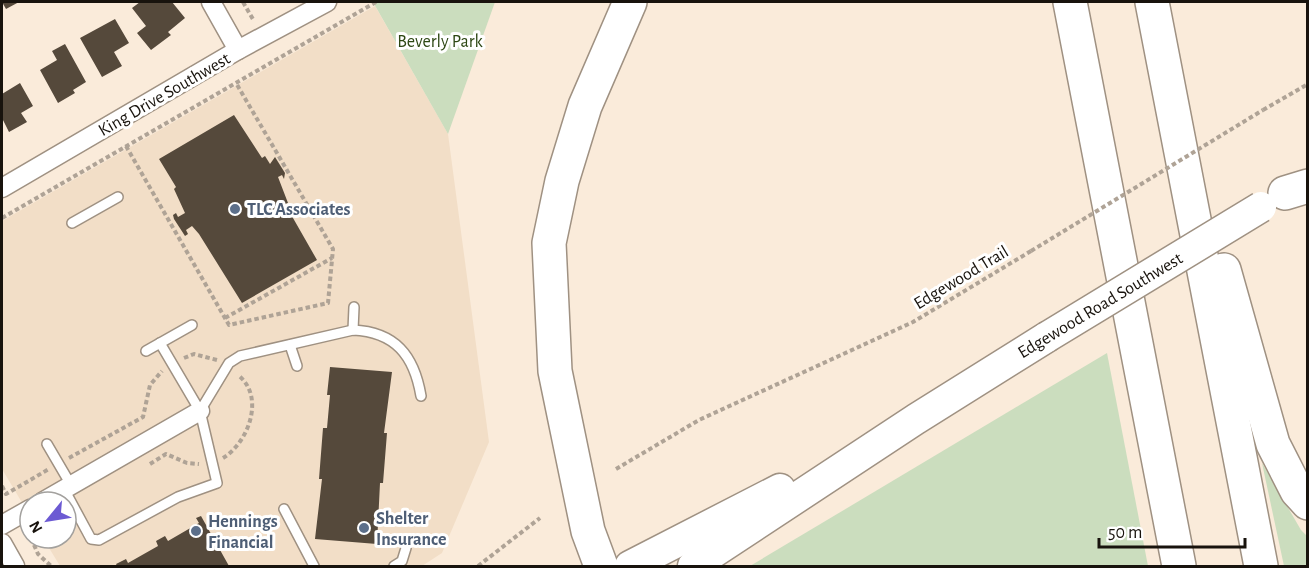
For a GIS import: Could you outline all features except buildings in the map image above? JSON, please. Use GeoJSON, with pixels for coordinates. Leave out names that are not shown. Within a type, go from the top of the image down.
{"type":"FeatureCollection","features":[{"type":"Feature","properties":{"kind":"highway"},"geometry":{"type":"LineString","coordinates":[[601,567],[588,531],[555,371],[549,243],[562,181],[585,106],[630,2]]}},
{"type":"Feature","properties":{"kind":"highway"},"geometry":{"type":"LineString","coordinates":[[1070,2],[1179,567]]}},
{"type":"Feature","properties":{"kind":"highway"},"geometry":{"type":"LineString","coordinates":[[1153,2],[1235,312],[1273,444],[1297,491],[1308,503]]}},
{"type":"Feature","properties":{"kind":"highway"},"geometry":{"type":"LineString","coordinates":[[1153,2],[1261,567]]}},
{"type":"Feature","properties":{"kind":"main road","name":"Edgewood Road Southwest"},"geometry":{"type":"LineString","coordinates":[[693,567],[916,418],[1284,195]]}},
{"type":"Feature","properties":{"kind":"main road","name":"Edgewood Road Southwest"},"geometry":{"type":"LineString","coordinates":[[630,567],[916,418]]}},
{"type":"Feature","properties":{"kind":"street"},"geometry":{"type":"LineString","coordinates":[[211,2],[238,50]]}},
{"type":"Feature","properties":{"kind":"street","name":"King Drive Southwest"},"geometry":{"type":"LineString","coordinates":[[2,188],[238,50],[327,2]]}},
{"type":"Feature","properties":{"kind":"street"},"geometry":{"type":"LineString","coordinates":[[63,490],[200,411]]}},
{"type":"Feature","properties":{"kind":"street"},"geometry":{"type":"LineString","coordinates":[[2,525],[18,516]]}},
{"type":"Feature","properties":{"kind":"street"},"geometry":{"type":"LineString","coordinates":[[2,543],[15,567]]}},
{"type":"Feature","properties":{"kind":"lane"},"geometry":{"type":"LineString","coordinates":[[72,223],[118,197]]}},
{"type":"Feature","properties":{"kind":"lane"},"geometry":{"type":"LineString","coordinates":[[352,330],[354,308]]}},
{"type":"Feature","properties":{"kind":"lane"},"geometry":{"type":"LineString","coordinates":[[146,351],[192,325]]}},
{"type":"Feature","properties":{"kind":"lane"},"geometry":{"type":"LineString","coordinates":[[200,411],[229,363],[240,356],[352,330],[371,331],[393,340],[410,360],[418,376],[421,396]]}},
{"type":"Feature","properties":{"kind":"lane"},"geometry":{"type":"LineString","coordinates":[[48,444],[91,539],[99,540],[178,497],[217,483],[200,411],[160,343]]}},
{"type":"Feature","properties":{"kind":"lane"},"geometry":{"type":"LineString","coordinates":[[290,345],[297,366]]}},
{"type":"Feature","properties":{"kind":"lane"},"geometry":{"type":"LineString","coordinates":[[285,509],[314,567]]}},
{"type":"Feature","properties":{"kind":"lane"},"geometry":{"type":"LineString","coordinates":[[394,567],[402,561],[406,548]]}},
{"type":"Feature","properties":{"kind":"path"},"geometry":{"type":"LineString","coordinates":[[243,2],[254,21],[263,16]]}},
{"type":"Feature","properties":{"kind":"path"},"geometry":{"type":"LineString","coordinates":[[2,218],[376,2]]}},
{"type":"Feature","properties":{"kind":"path"},"geometry":{"type":"LineString","coordinates":[[126,146],[229,325],[328,303],[333,249],[236,83]]}},
{"type":"Feature","properties":{"kind":"path","name":"Edgewood Trail"},"geometry":{"type":"LineString","coordinates":[[616,470],[699,420],[913,322],[1308,84]]}},
{"type":"Feature","properties":{"kind":"path"},"geometry":{"type":"LineString","coordinates":[[225,318],[332,258]]}},
{"type":"Feature","properties":{"kind":"path"},"geometry":{"type":"LineString","coordinates":[[478,567],[540,518]]}},
{"type":"Feature","properties":{"kind":"path"},"geometry":{"type":"LineString","coordinates":[[36,550],[51,567]]}},
{"type":"Feature","properties":{"kind":"shaded area"},"geometry":{"type":"Polygon","coordinates":[[[375,6],[448,134],[489,442],[442,553],[422,566],[60,566],[50,550],[78,550],[78,490],[18,490],[18,496],[2,469],[2,221],[375,6]]]}},
{"type":"Feature","properties":{"kind":"green space","name":"Beverly Park"},"geometry":{"type":"Polygon","coordinates":[[[373,2],[495,2],[448,134],[373,2]]]}},
{"type":"Feature","properties":{"kind":"green space"},"geometry":{"type":"Polygon","coordinates":[[[1107,353],[1148,566],[750,566],[1107,353]]]}},
{"type":"Feature","properties":{"kind":"green space"},"geometry":{"type":"Polygon","coordinates":[[[1262,463],[1301,530],[1307,536],[1307,566],[1284,566],[1262,463]]]}},
{"type":"Feature","properties":{"kind":"place","name":"TLC Associates"},"geometry":{"type":"Point","coordinates":[235,209]}},
{"type":"Feature","properties":{"kind":"place","name":"Shelter Insurance"},"geometry":{"type":"Point","coordinates":[364,528]}},
{"type":"Feature","properties":{"kind":"place","name":"Hennings Financial"},"geometry":{"type":"Point","coordinates":[196,531]}}]}
